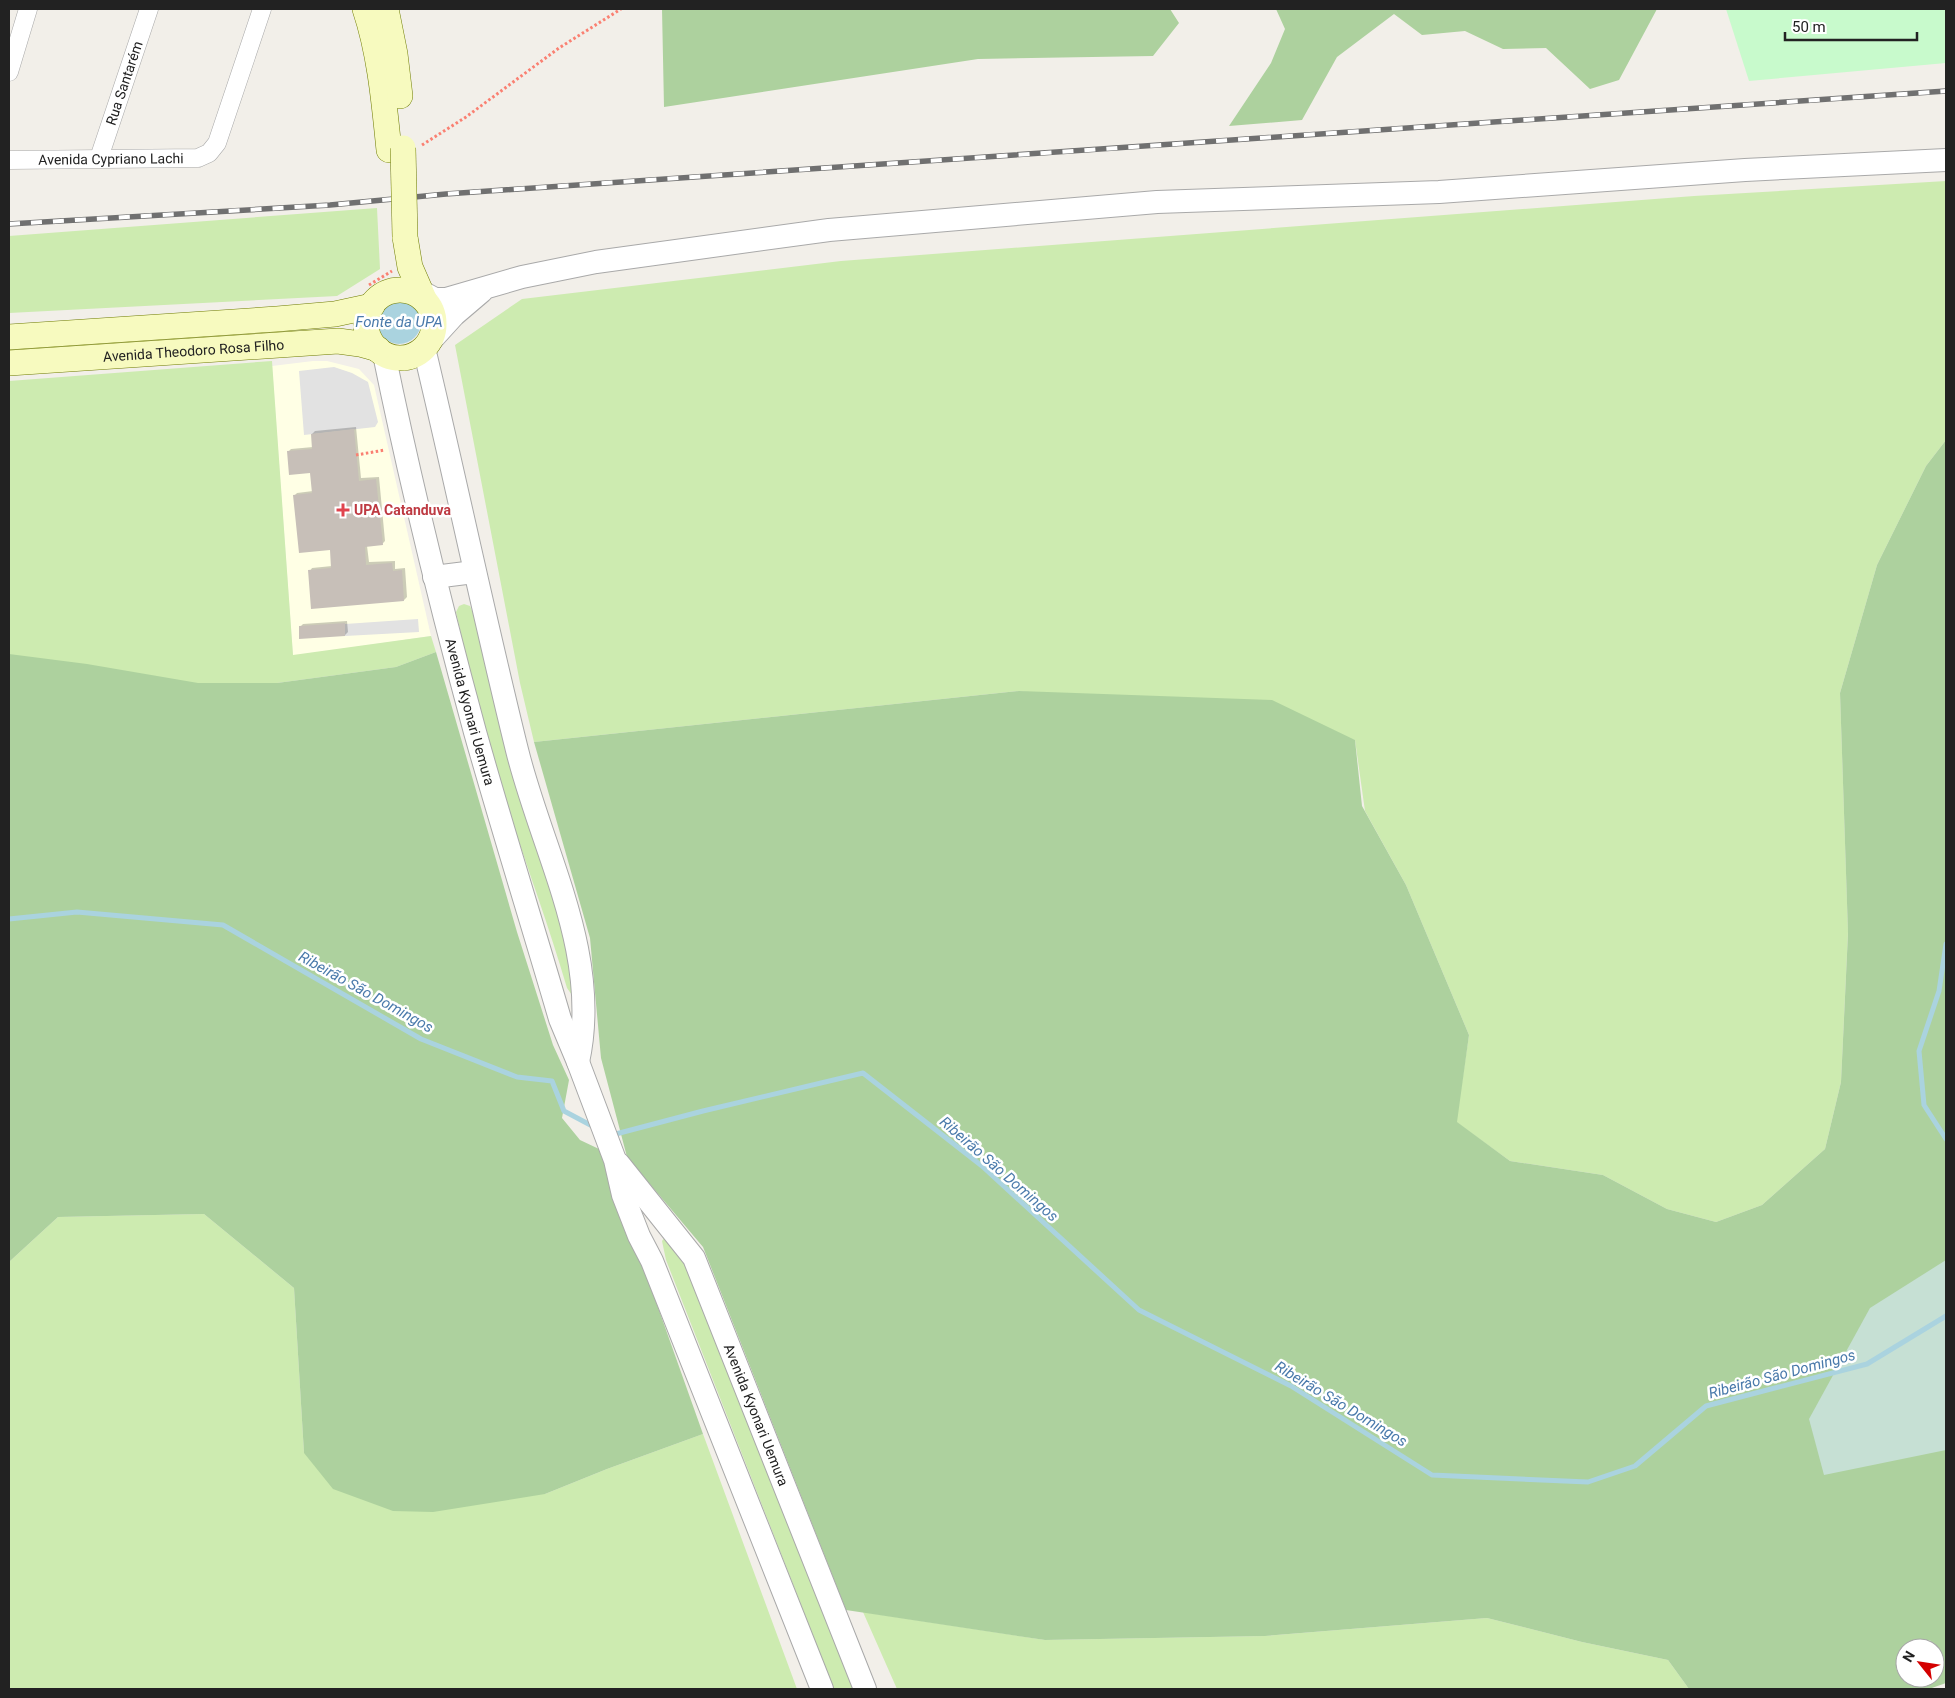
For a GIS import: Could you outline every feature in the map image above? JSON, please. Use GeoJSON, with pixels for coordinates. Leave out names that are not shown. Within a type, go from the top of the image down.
{"type":"FeatureCollection","features":[{"type":"Feature","properties":{"kind":"main road"},"geometry":{"type":"LineString","coordinates":[[365,9],[398,152]]}},
{"type":"Feature","properties":{"kind":"main road"},"geometry":{"type":"LineString","coordinates":[[386,9],[397,74],[398,237],[393,259],[379,300],[367,317],[367,329],[370,340],[381,352],[394,358],[405,358],[416,354],[424,348],[431,339],[434,323],[430,308],[422,295],[398,237]]}},
{"type":"Feature","properties":{"kind":"main road"},"geometry":{"type":"LineString","coordinates":[[379,300],[399,290],[422,295]]}},
{"type":"Feature","properties":{"kind":"main road","name":"Avenida Theodoro Rosa Filho"},"geometry":{"type":"LineString","coordinates":[[9,337],[335,314],[379,300]]}},
{"type":"Feature","properties":{"kind":"main road","name":"Avenida Theodoro Rosa Filho"},"geometry":{"type":"LineString","coordinates":[[9,363],[338,340],[360,344],[381,352]]}},
{"type":"Feature","properties":{"kind":"street"},"geometry":{"type":"LineString","coordinates":[[9,72],[28,9]]}},
{"type":"Feature","properties":{"kind":"street","name":"Rua Santarém"},"geometry":{"type":"LineString","coordinates":[[99,158],[149,9]]}},
{"type":"Feature","properties":{"kind":"street","name":"Avenida Cypriano Lachi"},"geometry":{"type":"LineString","coordinates":[[9,160],[198,158],[209,153],[217,143],[262,9]]}},
{"type":"Feature","properties":{"kind":"street"},"geometry":{"type":"LineString","coordinates":[[422,295],[435,299],[446,299],[522,277],[596,262],[838,229],[1158,202],[1439,192],[1745,170],[1946,160]]}},
{"type":"Feature","properties":{"kind":"street"},"geometry":{"type":"LineString","coordinates":[[486,288],[454,315],[424,348],[474,572],[518,753],[565,902],[580,962],[585,1005],[584,1039],[578,1062]]}},
{"type":"Feature","properties":{"kind":"street","name":"Avenida Kyonari Uemura"},"geometry":{"type":"LineString","coordinates":[[381,352],[434,577],[476,734],[560,1019],[615,1160],[623,1195],[652,1261],[822,1689]]}},
{"type":"Feature","properties":{"kind":"street"},"geometry":{"type":"LineString","coordinates":[[434,577],[474,572]]}},
{"type":"Feature","properties":{"kind":"street","name":"Avenida Kyonari Uemura"},"geometry":{"type":"LineString","coordinates":[[615,1160],[694,1258],[865,1689]]}},
{"type":"Feature","properties":{"kind":"path"},"geometry":{"type":"LineString","coordinates":[[398,152],[466,116],[559,48],[621,9]]}},
{"type":"Feature","properties":{"kind":"path"},"geometry":{"type":"LineString","coordinates":[[356,455],[392,450],[394,459],[405,458]]}},
{"type":"Feature","properties":{"kind":"shaded area","name":"UPA Catanduva"},"geometry":{"type":"Polygon","coordinates":[[[327,361],[359,369],[374,385],[431,636],[293,656],[272,366],[327,361]]]}},
{"type":"Feature","properties":{"kind":"shaded area"},"geometry":{"type":"Polygon","coordinates":[[[334,367],[352,373],[368,382],[378,422],[375,427],[304,435],[299,371],[334,367]]]}},
{"type":"Feature","properties":{"kind":"shaded area"},"geometry":{"type":"Polygon","coordinates":[[[418,619],[419,632],[345,636],[345,624],[418,619]]]}},
{"type":"Feature","properties":{"kind":"shaded area"},"geometry":{"type":"Polygon","coordinates":[[[1946,1260],[1946,1450],[1824,1475],[1809,1419],[1870,1308],[1946,1260]]]}},
{"type":"Feature","properties":{"kind":"green space"},"geometry":{"type":"Polygon","coordinates":[[[662,9],[1170,9],[1179,23],[1153,56],[978,59],[664,107],[662,9]]]}},
{"type":"Feature","properties":{"kind":"green space"},"geometry":{"type":"Polygon","coordinates":[[[1276,9],[1657,9],[1619,80],[1590,89],[1546,48],[1503,49],[1465,31],[1422,35],[1394,14],[1337,57],[1302,120],[1229,126],[1271,63],[1285,29],[1276,9]]]}},
{"type":"Feature","properties":{"kind":"green space"},"geometry":{"type":"Polygon","coordinates":[[[1726,9],[1946,9],[1946,63],[1749,81],[1726,9]]]}},
{"type":"Feature","properties":{"kind":"green space"},"geometry":{"type":"Polygon","coordinates":[[[1946,181],[1946,440],[1926,466],[1877,565],[1840,693],[1848,932],[1841,1082],[1825,1149],[1762,1205],[1716,1222],[1667,1209],[1603,1175],[1510,1161],[1456,1122],[1469,1035],[1406,885],[1365,811],[1355,740],[1019,691],[534,742],[520,683],[455,345],[522,299],[841,261],[1694,196],[1946,181]]]}},
{"type":"Feature","properties":{"kind":"green space"},"geometry":{"type":"Polygon","coordinates":[[[377,208],[380,269],[337,296],[9,313],[9,236],[377,208]]]}},
{"type":"Feature","properties":{"kind":"green space"},"geometry":{"type":"Polygon","coordinates":[[[272,361],[293,655],[431,636],[436,652],[396,667],[277,683],[222,683],[9,771],[9,381],[272,361]]]}},
{"type":"Feature","properties":{"kind":"green space"},"geometry":{"type":"Polygon","coordinates":[[[1946,440],[1946,1683],[1945,1638],[1895,1638],[1895,1688],[1932,1688],[1929,1689],[1689,1689],[1668,1660],[1582,1642],[1487,1618],[1265,1636],[1045,1640],[846,1610],[703,1247],[627,1157],[601,1058],[590,938],[534,742],[1019,691],[1272,700],[1355,740],[1362,806],[1406,885],[1469,1035],[1457,1122],[1510,1161],[1603,1175],[1667,1209],[1716,1222],[1762,1205],[1825,1149],[1841,1082],[1848,933],[1840,693],[1877,565],[1926,466],[1946,440]]]}},
{"type":"Feature","properties":{"kind":"green space"},"geometry":{"type":"Polygon","coordinates":[[[464,604],[470,606],[473,613],[569,936],[574,998],[567,988],[497,774],[456,612],[459,606],[464,604]]]}},
{"type":"Feature","properties":{"kind":"green space"},"geometry":{"type":"Polygon","coordinates":[[[436,652],[517,932],[553,1045],[569,1080],[562,1118],[580,1140],[599,1149],[639,1254],[703,1434],[545,1494],[433,1512],[393,1511],[333,1489],[304,1453],[294,1288],[204,1214],[58,1217],[9,1262],[9,654],[87,664],[198,683],[277,683],[396,667],[436,652]]]}},
{"type":"Feature","properties":{"kind":"green space"},"geometry":{"type":"Polygon","coordinates":[[[204,1214],[294,1288],[304,1453],[545,1494],[703,1434],[797,1689],[9,1689],[9,1262],[58,1217],[204,1214]]]}},
{"type":"Feature","properties":{"kind":"green space"},"geometry":{"type":"Polygon","coordinates":[[[665,1237],[685,1260],[855,1689],[834,1689],[666,1260],[662,1241],[665,1237]]]}},
{"type":"Feature","properties":{"kind":"green space"},"geometry":{"type":"Polygon","coordinates":[[[863,1612],[1045,1640],[1265,1636],[1487,1618],[1582,1642],[1668,1660],[1689,1689],[897,1689],[863,1612]]]}},
{"type":"Feature","properties":{"kind":"water","name":"Fonte da UPA"},"geometry":{"type":"Polygon","coordinates":[[[399,300],[411,304],[417,310],[421,322],[417,334],[411,340],[399,344],[387,340],[381,334],[377,322],[381,310],[387,304],[399,300]]]}},
{"type":"Feature","properties":{"kind":"building"},"geometry":{"type":"Polygon","coordinates":[[[354,429],[359,481],[376,479],[383,545],[365,547],[366,565],[392,563],[393,571],[402,570],[404,601],[311,609],[308,570],[331,568],[330,550],[299,553],[293,495],[312,493],[310,473],[289,475],[287,451],[312,449],[311,434],[354,429]]]}},
{"type":"Feature","properties":{"kind":"building"},"geometry":{"type":"Polygon","coordinates":[[[345,623],[345,636],[299,639],[299,626],[345,623]]]}},
{"type":"Feature","properties":{"kind":"waterway","name":"Ribeirão São Domingos"},"geometry":{"type":"LineString","coordinates":[[9,919],[77,912],[223,925],[421,1039],[517,1077],[552,1081],[564,1111],[596,1128]]}},
{"type":"Feature","properties":{"kind":"waterway"},"geometry":{"type":"LineString","coordinates":[[1946,944],[1939,991],[1919,1051],[1924,1105],[1946,1139]]}},
{"type":"Feature","properties":{"kind":"waterway","name":"Ribeirão São Domingos"},"geometry":{"type":"LineString","coordinates":[[612,1135],[863,1073],[982,1166],[1139,1310],[1291,1386],[1432,1475],[1588,1482],[1635,1466],[1706,1406],[1867,1364],[1946,1316]]}},
{"type":"Feature","properties":{"kind":"railway"},"geometry":{"type":"LineString","coordinates":[[9,224],[330,205],[446,194],[1946,91]]}},
{"type":"Feature","properties":{"kind":"place","name":"UPA Catanduva"},"geometry":{"type":"Point","coordinates":[343,510]}}]}
